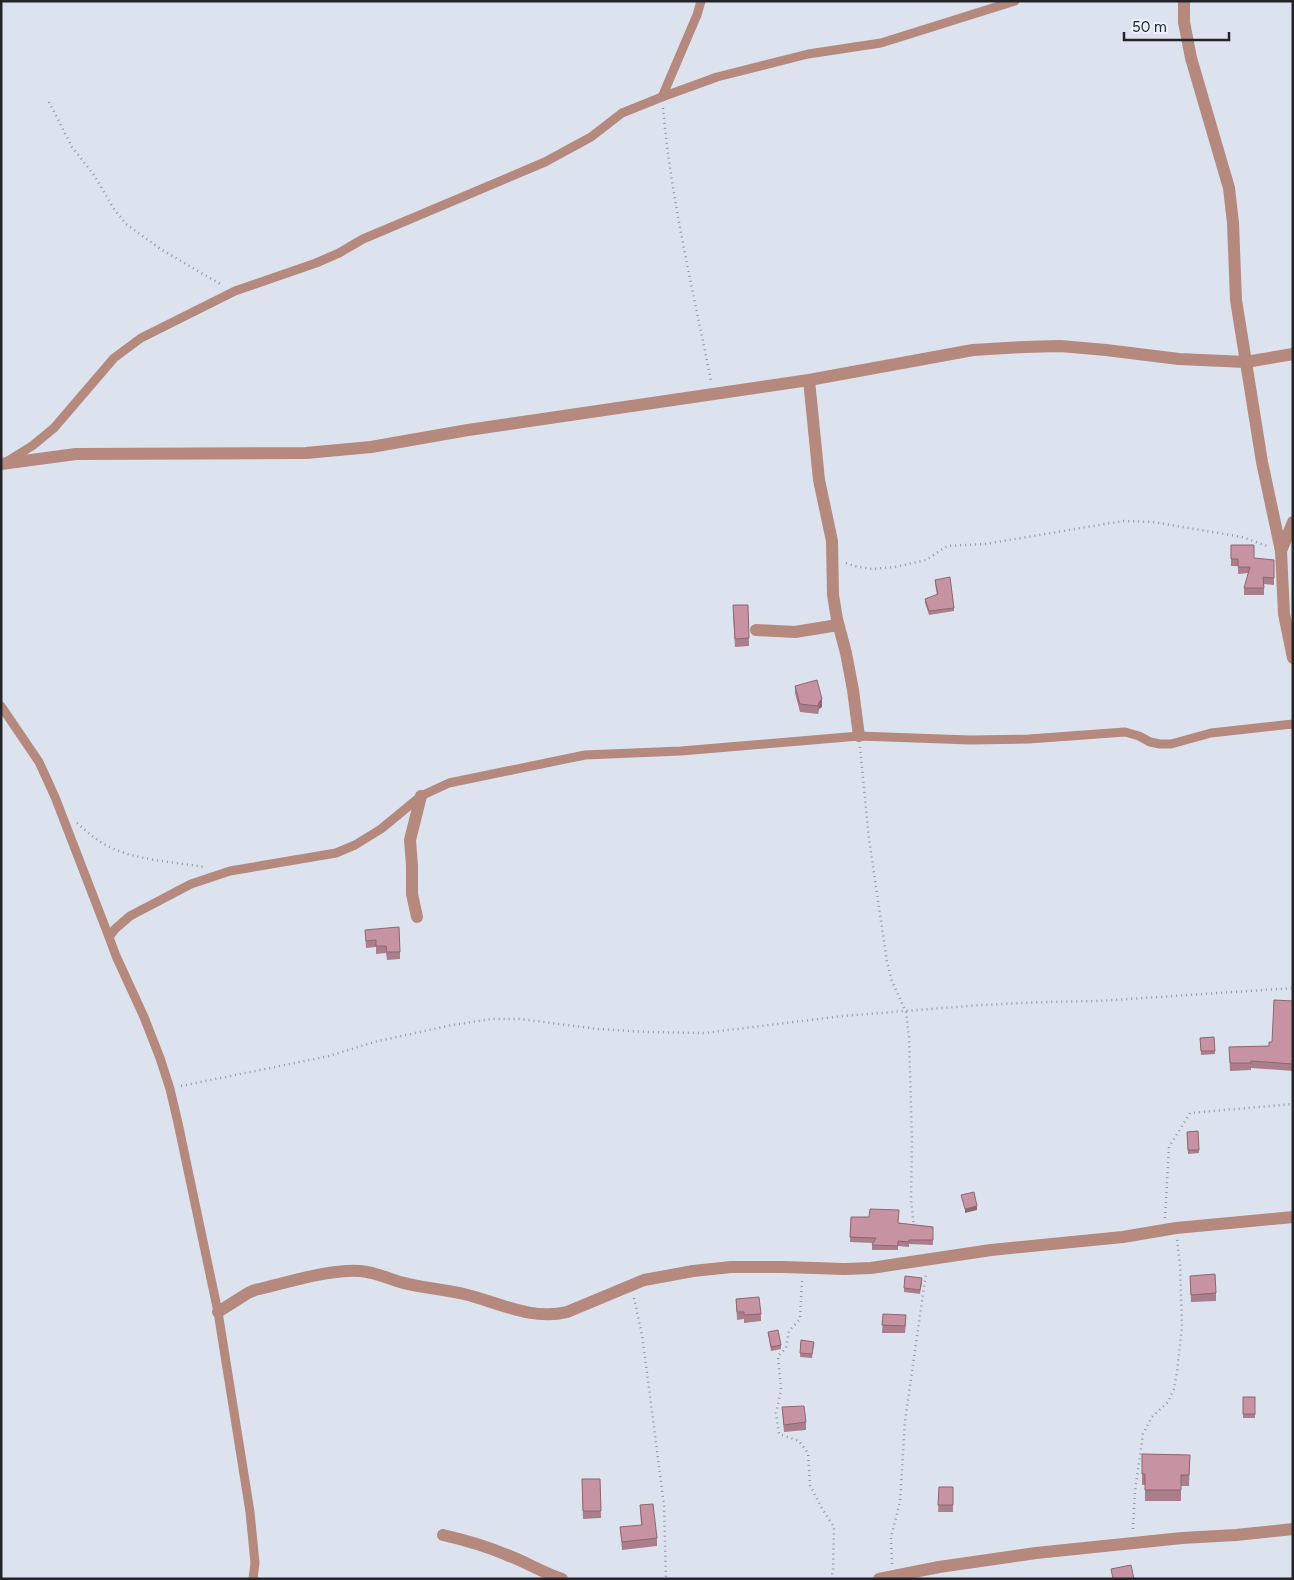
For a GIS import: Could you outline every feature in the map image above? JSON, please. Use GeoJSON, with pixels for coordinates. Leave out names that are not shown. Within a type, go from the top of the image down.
{"type":"FeatureCollection","features":[{"type":"Feature","properties":{"kind":"street"},"geometry":{"type":"LineString","coordinates":[[1184,1],[1184,22],[1191,58],[1229,188],[1233,223],[1236,300],[1262,462],[1281,551],[1284,614],[1293,658]]}},
{"type":"Feature","properties":{"kind":"street"},"geometry":{"type":"LineString","coordinates":[[1,464],[76,454],[306,453],[371,447],[468,430],[809,380],[974,350],[1060,346],[1179,359],[1246,362],[1293,354]]}},
{"type":"Feature","properties":{"kind":"street"},"geometry":{"type":"LineString","coordinates":[[809,380],[819,480],[832,542],[833,595],[838,625],[850,672],[859,736]]}},
{"type":"Feature","properties":{"kind":"street"},"geometry":{"type":"LineString","coordinates":[[1281,551],[1293,522]]}},
{"type":"Feature","properties":{"kind":"street"},"geometry":{"type":"LineString","coordinates":[[756,630],[794,632],[838,625]]}},
{"type":"Feature","properties":{"kind":"street"},"geometry":{"type":"LineString","coordinates":[[417,917],[412,894],[410,840],[421,796]]}},
{"type":"Feature","properties":{"kind":"street"},"geometry":{"type":"LineString","coordinates":[[218,1312],[255,1290],[345,1272],[360,1271],[377,1274],[401,1282],[464,1294],[533,1314],[545,1315],[567,1312],[644,1280],[673,1274],[731,1267],[859,1269],[991,1250],[1123,1237],[1171,1226],[1293,1217]]}},
{"type":"Feature","properties":{"kind":"street"},"geometry":{"type":"LineString","coordinates":[[879,1579],[939,1566],[1036,1553],[1293,1528]]}},
{"type":"Feature","properties":{"kind":"street"},"geometry":{"type":"LineString","coordinates":[[443,1535],[472,1542],[562,1579]]}},
{"type":"Feature","properties":{"kind":"lane"},"geometry":{"type":"LineString","coordinates":[[662,97],[697,15],[701,1]]}},
{"type":"Feature","properties":{"kind":"lane"},"geometry":{"type":"LineString","coordinates":[[1,464],[32,446],[54,428],[114,358],[134,343],[174,320],[235,291],[316,263],[339,253],[363,239],[545,162],[591,137],[622,113],[717,77],[808,54],[881,44],[1015,1]]}},
{"type":"Feature","properties":{"kind":"lane"},"geometry":{"type":"LineString","coordinates":[[1,706],[39,762],[109,937],[144,1017],[170,1089],[218,1312],[250,1512],[255,1563],[254,1578]]}},
{"type":"Feature","properties":{"kind":"lane"},"geometry":{"type":"LineString","coordinates":[[109,937],[130,916],[190,884],[230,871],[336,853],[355,845],[381,828],[421,796],[449,782],[585,755],[681,751],[859,736],[970,740],[1029,739],[1125,732],[1150,742],[1171,744],[1211,733],[1293,724]]}},
{"type":"Feature","properties":{"kind":"path"},"geometry":{"type":"LineString","coordinates":[[662,97],[666,148],[714,394]]}},
{"type":"Feature","properties":{"kind":"path"},"geometry":{"type":"LineString","coordinates":[[49,102],[72,147],[94,175],[114,209],[126,224],[162,250],[212,280],[235,291]]}},
{"type":"Feature","properties":{"kind":"path"},"geometry":{"type":"LineString","coordinates":[[833,558],[854,566],[872,569],[895,567],[926,560],[946,546],[985,544],[1123,521],[1153,522],[1242,537],[1281,551]]}},
{"type":"Feature","properties":{"kind":"path"},"geometry":{"type":"LineString","coordinates":[[859,736],[869,839],[887,962],[892,981],[906,1012],[911,1057],[911,1200],[915,1232]]}},
{"type":"Feature","properties":{"kind":"path"},"geometry":{"type":"LineString","coordinates":[[59,808],[92,836],[112,848],[156,861],[204,867]]}},
{"type":"Feature","properties":{"kind":"path"},"geometry":{"type":"LineString","coordinates":[[170,1089],[328,1056],[374,1042],[452,1025],[492,1019],[520,1019],[598,1029],[647,1032],[704,1032],[843,1016],[980,1005],[1099,1001],[1293,988]]}},
{"type":"Feature","properties":{"kind":"path"},"geometry":{"type":"LineString","coordinates":[[1132,1543],[1135,1491],[1143,1434],[1152,1417],[1168,1402],[1174,1389],[1182,1326],[1180,1264],[1171,1226],[1169,1148],[1190,1113],[1293,1104]]}},
{"type":"Feature","properties":{"kind":"path"},"geometry":{"type":"LineString","coordinates":[[893,1576],[891,1537],[900,1502],[905,1420],[920,1304],[928,1259]]}},
{"type":"Feature","properties":{"kind":"path"},"geometry":{"type":"LineString","coordinates":[[802,1274],[803,1287],[800,1319],[789,1332],[786,1348],[778,1356],[781,1390],[776,1413],[779,1434],[799,1440],[808,1453],[810,1486],[834,1527],[833,1571],[831,1579]]}},
{"type":"Feature","properties":{"kind":"path"},"geometry":{"type":"LineString","coordinates":[[632,1291],[642,1336],[664,1506],[666,1579]]}},
{"type":"Feature","properties":{"kind":"building"},"geometry":{"type":"Polygon","coordinates":[[[1231,545],[1254,545],[1254,558],[1274,560],[1274,578],[1263,577],[1264,588],[1244,588],[1250,567],[1238,567],[1238,559],[1231,559],[1231,545]]]}},
{"type":"Feature","properties":{"kind":"building"},"geometry":{"type":"Polygon","coordinates":[[[950,577],[954,608],[929,611],[925,599],[938,594],[935,580],[950,577]]]}},
{"type":"Feature","properties":{"kind":"building"},"geometry":{"type":"Polygon","coordinates":[[[733,605],[748,605],[749,638],[735,639],[733,605]]]}},
{"type":"Feature","properties":{"kind":"building"},"geometry":{"type":"Polygon","coordinates":[[[817,680],[822,699],[818,706],[800,704],[795,686],[817,680]]]}},
{"type":"Feature","properties":{"kind":"building"},"geometry":{"type":"Polygon","coordinates":[[[399,927],[400,952],[387,952],[386,946],[376,946],[376,940],[366,941],[365,930],[399,927]]]}},
{"type":"Feature","properties":{"kind":"building"},"geometry":{"type":"Polygon","coordinates":[[[1274,1000],[1293,1001],[1293,1064],[1251,1061],[1251,1063],[1230,1063],[1229,1047],[1269,1046],[1269,1042],[1272,1042],[1274,1000]]]}},
{"type":"Feature","properties":{"kind":"building"},"geometry":{"type":"Polygon","coordinates":[[[1214,1037],[1215,1051],[1201,1051],[1200,1038],[1214,1037]]]}},
{"type":"Feature","properties":{"kind":"building"},"geometry":{"type":"Polygon","coordinates":[[[1198,1131],[1199,1150],[1188,1150],[1187,1132],[1198,1131]]]}},
{"type":"Feature","properties":{"kind":"building"},"geometry":{"type":"Polygon","coordinates":[[[974,1192],[977,1206],[965,1209],[961,1195],[974,1192]]]}},
{"type":"Feature","properties":{"kind":"building"},"geometry":{"type":"Polygon","coordinates":[[[870,1209],[899,1210],[898,1223],[933,1227],[933,1240],[898,1241],[898,1246],[872,1245],[876,1238],[850,1237],[851,1217],[869,1217],[870,1209]]]}},
{"type":"Feature","properties":{"kind":"building"},"geometry":{"type":"Polygon","coordinates":[[[1215,1274],[1216,1293],[1191,1295],[1190,1276],[1215,1274]]]}},
{"type":"Feature","properties":{"kind":"building"},"geometry":{"type":"Polygon","coordinates":[[[905,1276],[922,1278],[920,1290],[904,1288],[905,1276]]]}},
{"type":"Feature","properties":{"kind":"building"},"geometry":{"type":"Polygon","coordinates":[[[759,1297],[761,1314],[744,1315],[744,1312],[737,1312],[736,1299],[759,1297]]]}},
{"type":"Feature","properties":{"kind":"building"},"geometry":{"type":"Polygon","coordinates":[[[883,1314],[906,1315],[905,1326],[882,1325],[883,1314]]]}},
{"type":"Feature","properties":{"kind":"building"},"geometry":{"type":"Polygon","coordinates":[[[778,1330],[781,1345],[771,1347],[768,1332],[778,1330]]]}},
{"type":"Feature","properties":{"kind":"building"},"geometry":{"type":"Polygon","coordinates":[[[801,1340],[814,1342],[812,1354],[800,1353],[801,1340]]]}},
{"type":"Feature","properties":{"kind":"building"},"geometry":{"type":"Polygon","coordinates":[[[1243,1397],[1255,1397],[1255,1414],[1243,1414],[1243,1397]]]}},
{"type":"Feature","properties":{"kind":"building"},"geometry":{"type":"Polygon","coordinates":[[[804,1406],[806,1422],[784,1425],[782,1407],[804,1406]]]}},
{"type":"Feature","properties":{"kind":"building"},"geometry":{"type":"Polygon","coordinates":[[[1142,1454],[1190,1455],[1189,1475],[1181,1475],[1181,1490],[1145,1490],[1145,1474],[1142,1474],[1142,1454]]]}},
{"type":"Feature","properties":{"kind":"building"},"geometry":{"type":"Polygon","coordinates":[[[582,1479],[600,1479],[601,1511],[583,1511],[582,1479]]]}},
{"type":"Feature","properties":{"kind":"building"},"geometry":{"type":"Polygon","coordinates":[[[939,1487],[953,1487],[953,1505],[938,1505],[939,1487]]]}},
{"type":"Feature","properties":{"kind":"building"},"geometry":{"type":"Polygon","coordinates":[[[653,1504],[657,1538],[622,1542],[620,1527],[642,1525],[640,1505],[653,1504]]]}},
{"type":"Feature","properties":{"kind":"building"},"geometry":{"type":"Polygon","coordinates":[[[1131,1565],[1134,1579],[1113,1579],[1111,1569],[1131,1565]]]}}]}
